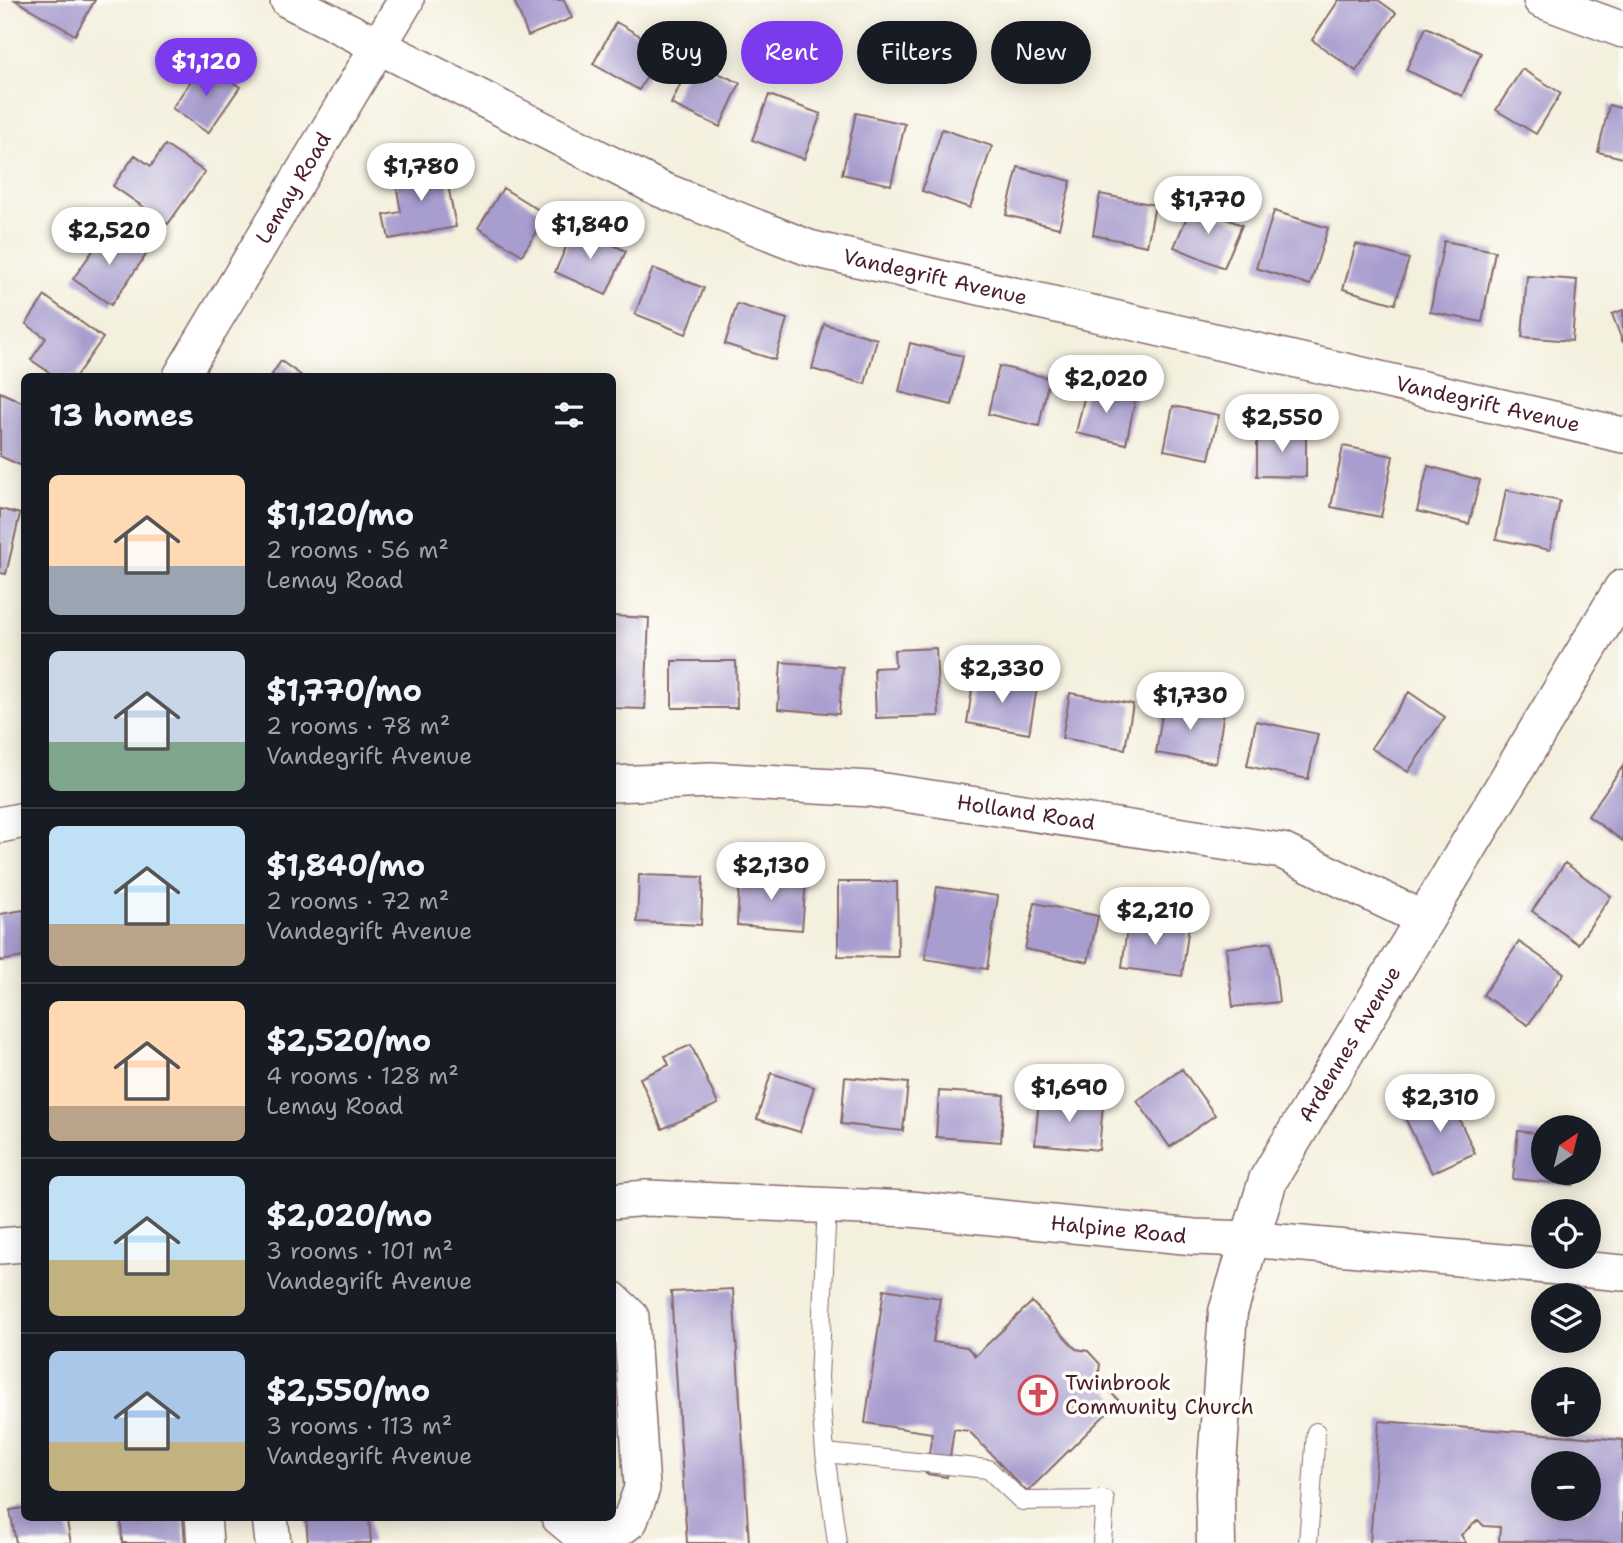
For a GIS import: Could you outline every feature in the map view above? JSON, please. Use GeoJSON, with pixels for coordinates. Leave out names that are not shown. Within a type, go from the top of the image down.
{"type":"FeatureCollection","features":[{"type":"Feature","properties":{"kind":"street","name":"Vandegrift Avenue"},"geometry":{"type":"LineString","coordinates":[[288,0],[660,189],[809,248],[1623,435]]}},
{"type":"Feature","properties":{"kind":"street","name":"Lemay Road"},"geometry":{"type":"LineString","coordinates":[[183,373],[407,0]]}},
{"type":"Feature","properties":{"kind":"street"},"geometry":{"type":"LineString","coordinates":[[1542,0],[1623,30]]}},
{"type":"Feature","properties":{"kind":"street","name":"Ardennes Avenue"},"geometry":{"type":"LineString","coordinates":[[1216,1543],[1215,1492],[1228,1312],[1268,1180],[1623,589]]}},
{"type":"Feature","properties":{"kind":"street","name":"Holland Road"},"geometry":{"type":"LineString","coordinates":[[616,784],[711,780],[871,789],[1282,851],[1424,919]]}},
{"type":"Feature","properties":{"kind":"street"},"geometry":{"type":"LineString","coordinates":[[0,825],[21,821]]}},
{"type":"Feature","properties":{"kind":"street","name":"Halpine Road"},"geometry":{"type":"LineString","coordinates":[[616,1201],[647,1198],[910,1209],[1194,1237],[1248,1239],[1623,1273]]}},
{"type":"Feature","properties":{"kind":"street"},"geometry":{"type":"LineString","coordinates":[[0,1246],[21,1244]]}},
{"type":"Feature","properties":{"kind":"street"},"geometry":{"type":"LineString","coordinates":[[564,1521],[577,1532],[611,1535],[630,1521],[642,1488],[631,1317],[616,1303]]}},
{"type":"Feature","properties":{"kind":"street"},"geometry":{"type":"LineString","coordinates":[[203,1521],[205,1543]]}},
{"type":"Feature","properties":{"kind":"street"},"geometry":{"type":"LineString","coordinates":[[270,1521],[273,1543]]}},
{"type":"Feature","properties":{"kind":"lane"},"geometry":{"type":"LineString","coordinates":[[827,1205],[819,1378],[825,1453],[837,1543]]}},
{"type":"Feature","properties":{"kind":"lane"},"geometry":{"type":"LineString","coordinates":[[1308,1543],[1316,1432]]}},
{"type":"Feature","properties":{"kind":"lane"},"geometry":{"type":"LineString","coordinates":[[825,1453],[988,1469],[1022,1501],[1105,1500],[1102,1543]]}},
{"type":"Feature","properties":{"kind":"building"},"geometry":{"type":"Polygon","coordinates":[[[15,0],[95,0],[75,35],[15,0]]]}},
{"type":"Feature","properties":{"kind":"building"},"geometry":{"type":"Polygon","coordinates":[[[514,0],[564,0],[572,18],[528,36],[514,0]]]}},
{"type":"Feature","properties":{"kind":"building"},"geometry":{"type":"Polygon","coordinates":[[[1339,0],[1378,0],[1396,13],[1356,71],[1312,40],[1339,0]]]}},
{"type":"Feature","properties":{"kind":"building"},"geometry":{"type":"Polygon","coordinates":[[[616,22],[637,34],[637,84],[643,84],[639,90],[593,64],[616,22]]]}},
{"type":"Feature","properties":{"kind":"building"},"geometry":{"type":"Polygon","coordinates":[[[1426,27],[1481,53],[1462,96],[1406,70],[1426,27]]]}},
{"type":"Feature","properties":{"kind":"building"},"geometry":{"type":"Polygon","coordinates":[[[204,62],[240,87],[208,133],[172,108],[204,62]]]}},
{"type":"Feature","properties":{"kind":"building"},"geometry":{"type":"Polygon","coordinates":[[[1522,69],[1561,93],[1536,134],[1496,110],[1522,69]]]}},
{"type":"Feature","properties":{"kind":"building"},"geometry":{"type":"Polygon","coordinates":[[[727,77],[740,83],[720,127],[671,104],[680,84],[727,84],[727,77]]]}},
{"type":"Feature","properties":{"kind":"building"},"geometry":{"type":"Polygon","coordinates":[[[769,95],[821,114],[804,159],[752,140],[769,95]]]}},
{"type":"Feature","properties":{"kind":"building"},"geometry":{"type":"Polygon","coordinates":[[[1609,105],[1623,109],[1623,158],[1598,152],[1609,105]]]}},
{"type":"Feature","properties":{"kind":"building"},"geometry":{"type":"Polygon","coordinates":[[[856,113],[905,124],[891,185],[842,174],[856,113]]]}},
{"type":"Feature","properties":{"kind":"building"},"geometry":{"type":"Polygon","coordinates":[[[942,129],[992,146],[970,208],[922,191],[942,129]]]}},
{"type":"Feature","properties":{"kind":"building"},"geometry":{"type":"Polygon","coordinates":[[[165,145],[205,172],[168,224],[113,186],[135,155],[151,166],[165,145]]]}},
{"type":"Feature","properties":{"kind":"building"},"geometry":{"type":"Polygon","coordinates":[[[444,164],[456,227],[389,239],[384,215],[401,212],[394,173],[444,164]]]}},
{"type":"Feature","properties":{"kind":"building"},"geometry":{"type":"Polygon","coordinates":[[[1018,167],[1071,181],[1059,228],[1006,215],[1018,167]]]}},
{"type":"Feature","properties":{"kind":"building"},"geometry":{"type":"Polygon","coordinates":[[[503,188],[547,215],[522,255],[478,228],[503,188]]]}},
{"type":"Feature","properties":{"kind":"building"},"geometry":{"type":"Polygon","coordinates":[[[1100,194],[1155,205],[1147,246],[1093,235],[1100,194]]]}},
{"type":"Feature","properties":{"kind":"building"},"geometry":{"type":"Polygon","coordinates":[[[1192,205],[1242,225],[1224,268],[1174,247],[1192,205]]]}},
{"type":"Feature","properties":{"kind":"building"},"geometry":{"type":"Polygon","coordinates":[[[1274,211],[1328,228],[1310,285],[1256,268],[1274,211]]]}},
{"type":"Feature","properties":{"kind":"building"},"geometry":{"type":"Polygon","coordinates":[[[575,227],[626,251],[606,295],[555,272],[575,227]]]}},
{"type":"Feature","properties":{"kind":"building"},"geometry":{"type":"Polygon","coordinates":[[[108,229],[146,255],[111,305],[73,279],[108,229]]]}},
{"type":"Feature","properties":{"kind":"building"},"geometry":{"type":"Polygon","coordinates":[[[1444,241],[1495,251],[1482,322],[1430,312],[1444,241]]]}},
{"type":"Feature","properties":{"kind":"building"},"geometry":{"type":"Polygon","coordinates":[[[1356,244],[1409,259],[1395,304],[1343,289],[1356,244]]]}},
{"type":"Feature","properties":{"kind":"building"},"geometry":{"type":"Polygon","coordinates":[[[653,268],[704,288],[686,334],[635,314],[653,268]]]}},
{"type":"Feature","properties":{"kind":"building"},"geometry":{"type":"Polygon","coordinates":[[[1527,276],[1577,280],[1572,341],[1522,337],[1527,276]]]}},
{"type":"Feature","properties":{"kind":"building"},"geometry":{"type":"Polygon","coordinates":[[[45,296],[103,338],[78,373],[50,373],[31,360],[46,338],[26,324],[45,296]]]}},
{"type":"Feature","properties":{"kind":"building"},"geometry":{"type":"Polygon","coordinates":[[[737,304],[787,319],[775,360],[725,344],[737,304]]]}},
{"type":"Feature","properties":{"kind":"building"},"geometry":{"type":"Polygon","coordinates":[[[1623,310],[1623,343],[1612,314],[1623,310]]]}},
{"type":"Feature","properties":{"kind":"building"},"geometry":{"type":"Polygon","coordinates":[[[824,324],[877,339],[865,384],[812,369],[824,324]]]}},
{"type":"Feature","properties":{"kind":"building"},"geometry":{"type":"Polygon","coordinates":[[[910,343],[963,356],[952,405],[899,392],[910,343]]]}},
{"type":"Feature","properties":{"kind":"building"},"geometry":{"type":"Polygon","coordinates":[[[281,361],[298,373],[273,373],[281,361]]]}},
{"type":"Feature","properties":{"kind":"building"},"geometry":{"type":"Polygon","coordinates":[[[999,366],[1049,378],[1039,426],[988,414],[999,366]]]}},
{"type":"Feature","properties":{"kind":"building"},"geometry":{"type":"Polygon","coordinates":[[[1087,385],[1136,396],[1126,444],[1076,433],[1087,385]]]}},
{"type":"Feature","properties":{"kind":"building"},"geometry":{"type":"Polygon","coordinates":[[[0,392],[21,402],[21,466],[0,456],[0,392]]]}},
{"type":"Feature","properties":{"kind":"building"},"geometry":{"type":"Polygon","coordinates":[[[1173,406],[1219,415],[1209,459],[1164,450],[1173,406]]]}},
{"type":"Feature","properties":{"kind":"building"},"geometry":{"type":"Polygon","coordinates":[[[1257,431],[1306,432],[1306,477],[1257,476],[1257,431]]]}},
{"type":"Feature","properties":{"kind":"building"},"geometry":{"type":"Polygon","coordinates":[[[1343,446],[1393,456],[1381,517],[1331,507],[1343,446]]]}},
{"type":"Feature","properties":{"kind":"building"},"geometry":{"type":"Polygon","coordinates":[[[1428,466],[1480,480],[1469,524],[1417,511],[1428,466]]]}},
{"type":"Feature","properties":{"kind":"building"},"geometry":{"type":"Polygon","coordinates":[[[1506,490],[1560,501],[1550,550],[1496,539],[1506,490]]]}},
{"type":"Feature","properties":{"kind":"building"},"geometry":{"type":"Polygon","coordinates":[[[0,509],[20,514],[6,574],[0,573],[0,509]]]}},
{"type":"Feature","properties":{"kind":"building"},"geometry":{"type":"Polygon","coordinates":[[[616,616],[649,618],[645,709],[616,708],[616,616]]]}},
{"type":"Feature","properties":{"kind":"building"},"geometry":{"type":"Polygon","coordinates":[[[936,648],[939,716],[876,718],[874,668],[895,667],[894,650],[936,648]]]}},
{"type":"Feature","properties":{"kind":"building"},"geometry":{"type":"Polygon","coordinates":[[[672,661],[736,661],[737,708],[672,708],[672,661]]]}},
{"type":"Feature","properties":{"kind":"building"},"geometry":{"type":"Polygon","coordinates":[[[781,662],[843,667],[839,714],[778,709],[781,662]]]}},
{"type":"Feature","properties":{"kind":"building"},"geometry":{"type":"Polygon","coordinates":[[[974,677],[1037,688],[1029,734],[967,723],[974,677]]]}},
{"type":"Feature","properties":{"kind":"building"},"geometry":{"type":"Polygon","coordinates":[[[1409,692],[1445,717],[1408,772],[1371,748],[1409,692]]]}},
{"type":"Feature","properties":{"kind":"building"},"geometry":{"type":"Polygon","coordinates":[[[1070,693],[1133,704],[1125,749],[1062,738],[1070,693]]]}},
{"type":"Feature","properties":{"kind":"building"},"geometry":{"type":"Polygon","coordinates":[[[1164,701],[1224,711],[1216,763],[1156,753],[1164,701]]]}},
{"type":"Feature","properties":{"kind":"building"},"geometry":{"type":"Polygon","coordinates":[[[1256,721],[1318,734],[1308,779],[1247,766],[1256,721]]]}},
{"type":"Feature","properties":{"kind":"building"},"geometry":{"type":"Polygon","coordinates":[[[1623,766],[1623,841],[1588,816],[1623,766]]]}},
{"type":"Feature","properties":{"kind":"building"},"geometry":{"type":"Polygon","coordinates":[[[1565,863],[1611,896],[1578,944],[1532,911],[1565,863]]]}},
{"type":"Feature","properties":{"kind":"building"},"geometry":{"type":"Polygon","coordinates":[[[740,874],[806,879],[802,930],[737,925],[740,874]]]}},
{"type":"Feature","properties":{"kind":"building"},"geometry":{"type":"Polygon","coordinates":[[[639,875],[703,877],[701,925],[637,922],[639,875]]]}},
{"type":"Feature","properties":{"kind":"building"},"geometry":{"type":"Polygon","coordinates":[[[838,882],[897,882],[898,957],[838,956],[838,882]]]}},
{"type":"Feature","properties":{"kind":"building"},"geometry":{"type":"Polygon","coordinates":[[[937,887],[998,896],[987,969],[925,959],[937,887]]]}},
{"type":"Feature","properties":{"kind":"building"},"geometry":{"type":"Polygon","coordinates":[[[1035,903],[1098,916],[1088,962],[1025,949],[1035,903]]]}},
{"type":"Feature","properties":{"kind":"building"},"geometry":{"type":"Polygon","coordinates":[[[21,910],[21,958],[0,961],[0,914],[21,910]]]}},
{"type":"Feature","properties":{"kind":"building"},"geometry":{"type":"Polygon","coordinates":[[[1128,918],[1189,926],[1182,976],[1122,968],[1128,918]]]}},
{"type":"Feature","properties":{"kind":"building"},"geometry":{"type":"Polygon","coordinates":[[[1272,942],[1279,1002],[1233,1007],[1226,948],[1272,942]]]}},
{"type":"Feature","properties":{"kind":"building"},"geometry":{"type":"Polygon","coordinates":[[[1519,942],[1564,973],[1528,1025],[1483,995],[1519,942]]]}},
{"type":"Feature","properties":{"kind":"building"},"geometry":{"type":"Polygon","coordinates":[[[691,1045],[718,1104],[662,1129],[640,1078],[669,1065],[665,1056],[691,1045]]]}},
{"type":"Feature","properties":{"kind":"building"},"geometry":{"type":"Polygon","coordinates":[[[1182,1069],[1215,1115],[1170,1147],[1137,1101],[1182,1069]]]}},
{"type":"Feature","properties":{"kind":"building"},"geometry":{"type":"Polygon","coordinates":[[[771,1073],[814,1087],[800,1132],[757,1119],[771,1073]]]}},
{"type":"Feature","properties":{"kind":"building"},"geometry":{"type":"Polygon","coordinates":[[[845,1077],[908,1083],[903,1131],[841,1124],[845,1077]]]}},
{"type":"Feature","properties":{"kind":"building"},"geometry":{"type":"Polygon","coordinates":[[[939,1091],[1004,1095],[1001,1142],[936,1137],[939,1091]]]}},
{"type":"Feature","properties":{"kind":"building"},"geometry":{"type":"Polygon","coordinates":[[[1448,1095],[1475,1153],[1432,1173],[1404,1116],[1448,1095]]]}},
{"type":"Feature","properties":{"kind":"building"},"geometry":{"type":"Polygon","coordinates":[[[1039,1098],[1103,1104],[1099,1150],[1035,1144],[1039,1098]]]}},
{"type":"Feature","properties":{"kind":"building"},"geometry":{"type":"Polygon","coordinates":[[[1518,1131],[1531,1132],[1531,1181],[1513,1179],[1518,1131]]]}},
{"type":"Feature","properties":{"kind":"building"},"geometry":{"type":"Polygon","coordinates":[[[733,1289],[749,1543],[687,1543],[671,1292],[733,1289]]]}},
{"type":"Feature","properties":{"kind":"building"},"geometry":{"type":"Polygon","coordinates":[[[884,1289],[940,1298],[933,1342],[967,1347],[975,1356],[1032,1302],[1076,1349],[1088,1351],[1100,1364],[1098,1379],[1119,1401],[1027,1492],[969,1431],[954,1429],[947,1477],[926,1474],[932,1433],[865,1423],[884,1289]]]}},
{"type":"Feature","properties":{"kind":"building"},"geometry":{"type":"Polygon","coordinates":[[[1379,1421],[1531,1433],[1531,1437],[1623,1440],[1623,1543],[1499,1541],[1500,1527],[1484,1526],[1478,1520],[1461,1535],[1466,1543],[1370,1543],[1379,1421]]]}},
{"type":"Feature","properties":{"kind":"building"},"geometry":{"type":"Polygon","coordinates":[[[21,1508],[21,1521],[67,1521],[71,1543],[16,1543],[10,1510],[21,1508]]]}},
{"type":"Feature","properties":{"kind":"building"},"geometry":{"type":"Polygon","coordinates":[[[121,1521],[183,1521],[185,1543],[122,1543],[121,1521]]]}},
{"type":"Feature","properties":{"kind":"building"},"geometry":{"type":"Polygon","coordinates":[[[306,1521],[369,1521],[371,1543],[308,1543],[306,1521]]]}},
{"type":"Feature","properties":{"kind":"place","name":"Twinbrook Community Church"},"geometry":{"type":"Point","coordinates":[1038,1395]}}]}
